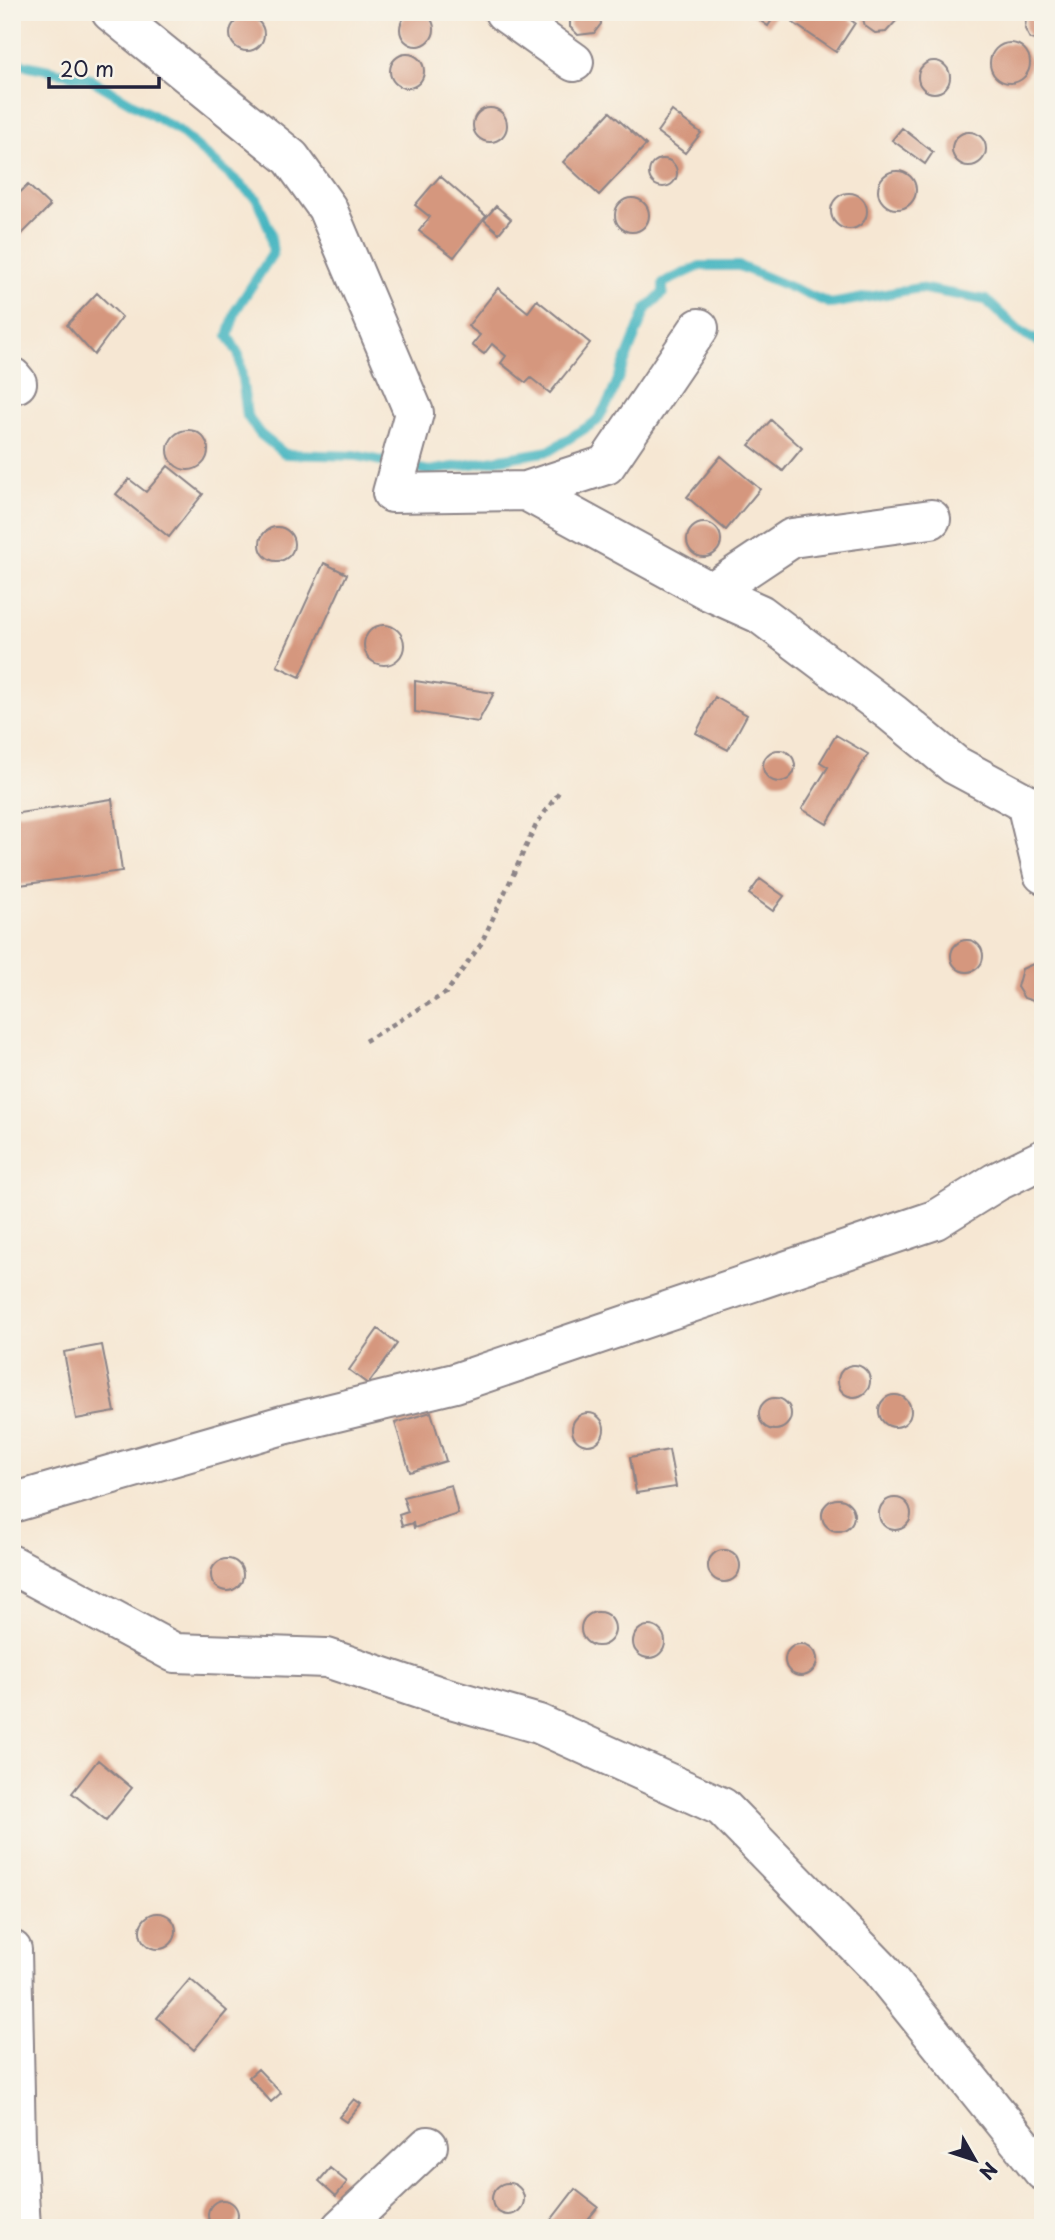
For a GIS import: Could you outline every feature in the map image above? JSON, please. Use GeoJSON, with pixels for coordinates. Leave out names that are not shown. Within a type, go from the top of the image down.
{"type":"FeatureCollection","features":[{"type":"Feature","properties":{"kind":"street"},"geometry":{"type":"LineString","coordinates":[[111,12],[291,158],[327,208],[414,413],[392,492],[526,491],[606,465],[699,328]]}},
{"type":"Feature","properties":{"kind":"street"},"geometry":{"type":"LineString","coordinates":[[504,12],[574,62]]}},
{"type":"Feature","properties":{"kind":"street"},"geometry":{"type":"LineString","coordinates":[[526,491],[711,592],[761,614],[892,713],[955,765],[1026,803],[1043,874]]}},
{"type":"Feature","properties":{"kind":"street"},"geometry":{"type":"LineString","coordinates":[[711,592],[792,538],[931,519]]}},
{"type":"Feature","properties":{"kind":"street"},"geometry":{"type":"LineString","coordinates":[[12,1503],[283,1425],[468,1379],[935,1220],[996,1182],[1043,1158]]}},
{"type":"Feature","properties":{"kind":"street"},"geometry":{"type":"LineString","coordinates":[[12,1565],[175,1653],[327,1658],[437,1695],[539,1724],[722,1807],[881,1969],[1043,2171]]}},
{"type":"Feature","properties":{"kind":"street"},"geometry":{"type":"LineString","coordinates":[[12,1950],[21,2228]]}},
{"type":"Feature","properties":{"kind":"street"},"geometry":{"type":"LineString","coordinates":[[341,2228],[428,2146]]}},
{"type":"Feature","properties":{"kind":"path"},"geometry":{"type":"LineString","coordinates":[[365,1041],[446,993],[481,944],[536,825],[559,792]]}},
{"type":"Feature","properties":{"kind":"building"},"geometry":{"type":"Polygon","coordinates":[[[417,12],[429,17],[434,29],[429,41],[417,46],[405,41],[400,29],[405,17],[417,12]]]}},
{"type":"Feature","properties":{"kind":"building"},"geometry":{"type":"Polygon","coordinates":[[[570,12],[600,12],[601,24],[594,33],[578,35],[570,27],[570,12]]]}},
{"type":"Feature","properties":{"kind":"building"},"geometry":{"type":"Polygon","coordinates":[[[748,12],[777,12],[768,26],[748,12]]]}},
{"type":"Feature","properties":{"kind":"building"},"geometry":{"type":"Polygon","coordinates":[[[799,12],[839,12],[855,23],[836,52],[792,22],[799,12]]]}},
{"type":"Feature","properties":{"kind":"building"},"geometry":{"type":"Polygon","coordinates":[[[861,12],[898,12],[897,20],[886,32],[875,33],[865,26],[861,12]]]}},
{"type":"Feature","properties":{"kind":"building"},"geometry":{"type":"Polygon","coordinates":[[[1032,12],[1043,12],[1043,42],[1030,39],[1025,29],[1026,18],[1032,12]]]}},
{"type":"Feature","properties":{"kind":"building"},"geometry":{"type":"Polygon","coordinates":[[[247,17],[259,22],[264,34],[259,46],[247,51],[235,46],[230,34],[235,22],[247,17]]]}},
{"type":"Feature","properties":{"kind":"building"},"geometry":{"type":"Polygon","coordinates":[[[1010,43],[1024,49],[1030,63],[1024,77],[1010,83],[996,77],[990,63],[996,49],[1010,43]]]}},
{"type":"Feature","properties":{"kind":"building"},"geometry":{"type":"Polygon","coordinates":[[[407,54],[419,59],[424,71],[419,83],[407,88],[395,83],[390,71],[395,59],[407,54]]]}},
{"type":"Feature","properties":{"kind":"building"},"geometry":{"type":"Polygon","coordinates":[[[934,61],[945,66],[950,77],[945,88],[934,93],[923,88],[918,77],[923,66],[934,61]]]}},
{"type":"Feature","properties":{"kind":"building"},"geometry":{"type":"Polygon","coordinates":[[[490,108],[502,113],[507,125],[502,137],[490,142],[478,137],[473,125],[478,113],[490,108]]]}},
{"type":"Feature","properties":{"kind":"building"},"geometry":{"type":"Polygon","coordinates":[[[672,111],[701,133],[685,153],[657,132],[672,111]]]}},
{"type":"Feature","properties":{"kind":"building"},"geometry":{"type":"Polygon","coordinates":[[[610,112],[646,145],[599,195],[563,162],[610,112]]]}},
{"type":"Feature","properties":{"kind":"building"},"geometry":{"type":"Polygon","coordinates":[[[902,128],[933,152],[925,164],[892,140],[902,128]]]}},
{"type":"Feature","properties":{"kind":"building"},"geometry":{"type":"Polygon","coordinates":[[[969,132],[981,137],[986,149],[981,161],[969,166],[957,161],[952,149],[957,137],[969,132]]]}},
{"type":"Feature","properties":{"kind":"building"},"geometry":{"type":"Polygon","coordinates":[[[663,159],[673,163],[677,173],[673,183],[663,187],[653,183],[649,173],[653,163],[663,159]]]}},
{"type":"Feature","properties":{"kind":"building"},"geometry":{"type":"Polygon","coordinates":[[[897,171],[910,177],[916,190],[910,203],[897,209],[884,203],[878,190],[884,177],[897,171]]]}},
{"type":"Feature","properties":{"kind":"building"},"geometry":{"type":"Polygon","coordinates":[[[440,176],[486,216],[454,257],[419,231],[430,217],[415,205],[440,176]]]}},
{"type":"Feature","properties":{"kind":"building"},"geometry":{"type":"Polygon","coordinates":[[[28,185],[50,206],[19,237],[12,231],[12,200],[28,185]]]}},
{"type":"Feature","properties":{"kind":"building"},"geometry":{"type":"Polygon","coordinates":[[[849,193],[861,199],[867,211],[861,223],[849,229],[837,223],[831,211],[837,199],[849,193]]]}},
{"type":"Feature","properties":{"kind":"building"},"geometry":{"type":"Polygon","coordinates":[[[632,198],[644,203],[649,215],[644,227],[632,232],[620,227],[615,215],[620,203],[632,198]]]}},
{"type":"Feature","properties":{"kind":"building"},"geometry":{"type":"Polygon","coordinates":[[[496,206],[511,219],[499,233],[484,220],[496,206]]]}},
{"type":"Feature","properties":{"kind":"building"},"geometry":{"type":"Polygon","coordinates":[[[498,288],[528,312],[537,300],[590,343],[550,393],[531,378],[526,383],[501,363],[506,356],[492,344],[484,354],[472,345],[480,335],[468,326],[498,288]]]}},
{"type":"Feature","properties":{"kind":"building"},"geometry":{"type":"Polygon","coordinates":[[[97,293],[122,317],[94,355],[67,325],[97,293]]]}},
{"type":"Feature","properties":{"kind":"building"},"geometry":{"type":"Polygon","coordinates":[[[771,420],[802,448],[783,471],[749,445],[771,420]]]}},
{"type":"Feature","properties":{"kind":"building"},"geometry":{"type":"Polygon","coordinates":[[[188,430],[196,431],[202,436],[207,442],[207,458],[202,464],[196,469],[188,470],[180,469],[174,464],[169,458],[168,450],[169,442],[174,436],[180,431],[188,430]]]}},
{"type":"Feature","properties":{"kind":"building"},"geometry":{"type":"Polygon","coordinates":[[[721,456],[760,489],[726,530],[687,497],[721,456]]]}},
{"type":"Feature","properties":{"kind":"building"},"geometry":{"type":"Polygon","coordinates":[[[168,466],[203,494],[169,537],[116,494],[129,479],[146,492],[168,466]]]}},
{"type":"Feature","properties":{"kind":"building"},"geometry":{"type":"Polygon","coordinates":[[[704,523],[716,528],[721,540],[716,552],[704,557],[692,552],[687,540],[692,528],[704,523]]]}},
{"type":"Feature","properties":{"kind":"building"},"geometry":{"type":"Polygon","coordinates":[[[277,527],[289,532],[294,544],[289,556],[277,561],[265,556],[260,544],[265,532],[277,527]]]}},
{"type":"Feature","properties":{"kind":"building"},"geometry":{"type":"Polygon","coordinates":[[[324,563],[347,574],[300,677],[277,666],[324,563]]]}},
{"type":"Feature","properties":{"kind":"building"},"geometry":{"type":"Polygon","coordinates":[[[384,625],[398,631],[404,645],[398,659],[384,665],[370,659],[364,645],[370,631],[384,625]]]}},
{"type":"Feature","properties":{"kind":"building"},"geometry":{"type":"Polygon","coordinates":[[[415,681],[494,693],[478,722],[415,712],[415,681]]]}},
{"type":"Feature","properties":{"kind":"building"},"geometry":{"type":"Polygon","coordinates":[[[715,697],[747,715],[728,750],[696,733],[715,697]]]}},
{"type":"Feature","properties":{"kind":"building"},"geometry":{"type":"Polygon","coordinates":[[[836,735],[868,754],[827,824],[802,809],[828,767],[820,762],[836,735]]]}},
{"type":"Feature","properties":{"kind":"building"},"geometry":{"type":"Polygon","coordinates":[[[779,750],[790,755],[795,766],[790,777],[779,782],[768,777],[763,766],[768,755],[779,750]]]}},
{"type":"Feature","properties":{"kind":"building"},"geometry":{"type":"Polygon","coordinates":[[[112,799],[122,871],[12,886],[12,814],[112,799]]]}},
{"type":"Feature","properties":{"kind":"building"},"geometry":{"type":"Polygon","coordinates":[[[760,879],[784,896],[773,911],[749,894],[760,879]]]}},
{"type":"Feature","properties":{"kind":"building"},"geometry":{"type":"Polygon","coordinates":[[[967,940],[978,945],[983,956],[978,967],[967,972],[956,967],[951,956],[956,945],[967,940]]]}},
{"type":"Feature","properties":{"kind":"building"},"geometry":{"type":"Polygon","coordinates":[[[1033,964],[1043,966],[1043,1000],[1036,1002],[1024,998],[1017,987],[1022,969],[1033,964]]]}},
{"type":"Feature","properties":{"kind":"building"},"geometry":{"type":"Polygon","coordinates":[[[378,1329],[397,1344],[368,1384],[349,1370],[378,1329]]]}},
{"type":"Feature","properties":{"kind":"building"},"geometry":{"type":"Polygon","coordinates":[[[102,1345],[115,1412],[76,1419],[64,1352],[102,1345]]]}},
{"type":"Feature","properties":{"kind":"building"},"geometry":{"type":"Polygon","coordinates":[[[854,1365],[865,1370],[870,1381],[865,1392],[854,1397],[843,1392],[838,1381],[843,1370],[854,1365]]]}},
{"type":"Feature","properties":{"kind":"building"},"geometry":{"type":"Polygon","coordinates":[[[895,1395],[906,1400],[911,1411],[906,1422],[895,1427],[884,1422],[879,1411],[884,1400],[895,1395]]]}},
{"type":"Feature","properties":{"kind":"building"},"geometry":{"type":"Polygon","coordinates":[[[775,1398],[786,1403],[791,1414],[786,1425],[775,1430],[764,1425],[759,1414],[764,1403],[775,1398]]]}},
{"type":"Feature","properties":{"kind":"building"},"geometry":{"type":"Polygon","coordinates":[[[431,1412],[446,1461],[410,1472],[395,1423],[431,1412]]]}},
{"type":"Feature","properties":{"kind":"building"},"geometry":{"type":"Polygon","coordinates":[[[588,1413],[599,1418],[604,1429],[599,1440],[588,1445],[577,1440],[572,1429],[577,1418],[588,1413]]]}},
{"type":"Feature","properties":{"kind":"building"},"geometry":{"type":"Polygon","coordinates":[[[669,1450],[676,1487],[636,1493],[630,1457],[669,1450]]]}},
{"type":"Feature","properties":{"kind":"building"},"geometry":{"type":"Polygon","coordinates":[[[451,1485],[458,1514],[414,1528],[413,1523],[402,1526],[399,1515],[408,1512],[403,1497],[451,1485]]]}},
{"type":"Feature","properties":{"kind":"building"},"geometry":{"type":"Polygon","coordinates":[[[895,1498],[906,1503],[911,1514],[906,1525],[895,1530],[884,1525],[879,1514],[884,1503],[895,1498]]]}},
{"type":"Feature","properties":{"kind":"building"},"geometry":{"type":"Polygon","coordinates":[[[838,1499],[849,1504],[854,1515],[849,1526],[838,1531],[827,1526],[822,1515],[827,1504],[838,1499]]]}},
{"type":"Feature","properties":{"kind":"building"},"geometry":{"type":"Polygon","coordinates":[[[724,1550],[735,1555],[740,1566],[735,1577],[724,1582],[713,1577],[708,1566],[713,1555],[724,1550]]]}},
{"type":"Feature","properties":{"kind":"building"},"geometry":{"type":"Polygon","coordinates":[[[227,1559],[238,1564],[243,1575],[238,1586],[227,1591],[216,1586],[211,1575],[216,1564],[227,1559]]]}},
{"type":"Feature","properties":{"kind":"building"},"geometry":{"type":"Polygon","coordinates":[[[598,1612],[610,1617],[615,1629],[610,1641],[598,1646],[586,1641],[581,1629],[586,1617],[598,1612]]]}},
{"type":"Feature","properties":{"kind":"building"},"geometry":{"type":"Polygon","coordinates":[[[649,1626],[660,1631],[665,1642],[660,1653],[649,1658],[638,1653],[633,1642],[638,1631],[649,1626]]]}},
{"type":"Feature","properties":{"kind":"building"},"geometry":{"type":"Polygon","coordinates":[[[801,1644],[812,1649],[817,1660],[812,1671],[801,1676],[790,1671],[785,1660],[790,1649],[801,1644]]]}},
{"type":"Feature","properties":{"kind":"building"},"geometry":{"type":"Polygon","coordinates":[[[98,1760],[132,1788],[106,1820],[72,1793],[98,1760]]]}},
{"type":"Feature","properties":{"kind":"building"},"geometry":{"type":"Polygon","coordinates":[[[158,1913],[171,1918],[176,1931],[171,1944],[158,1949],[145,1944],[140,1931],[145,1918],[158,1913]]]}},
{"type":"Feature","properties":{"kind":"building"},"geometry":{"type":"Polygon","coordinates":[[[190,1979],[227,2011],[194,2050],[157,2018],[190,1979]]]}},
{"type":"Feature","properties":{"kind":"building"},"geometry":{"type":"Polygon","coordinates":[[[258,2069],[281,2093],[271,2102],[249,2077],[258,2069]]]}},
{"type":"Feature","properties":{"kind":"building"},"geometry":{"type":"Polygon","coordinates":[[[354,2099],[361,2104],[346,2122],[339,2117],[354,2099]]]}},
{"type":"Feature","properties":{"kind":"building"},"geometry":{"type":"Polygon","coordinates":[[[330,2168],[347,2182],[336,2196],[319,2181],[330,2168]]]}},
{"type":"Feature","properties":{"kind":"building"},"geometry":{"type":"Polygon","coordinates":[[[508,2183],[519,2188],[524,2199],[519,2210],[508,2215],[497,2210],[492,2199],[497,2188],[508,2183]]]}},
{"type":"Feature","properties":{"kind":"building"},"geometry":{"type":"Polygon","coordinates":[[[575,2189],[598,2207],[581,2228],[545,2228],[575,2189]]]}},
{"type":"Feature","properties":{"kind":"building"},"geometry":{"type":"Polygon","coordinates":[[[223,2200],[234,2204],[238,2215],[234,2226],[223,2230],[212,2226],[208,2215],[212,2204],[223,2200]]]}},
{"type":"Feature","properties":{"kind":"waterway"},"geometry":{"type":"LineString","coordinates":[[12,62],[90,79],[178,130],[257,199],[270,231],[273,253],[236,310],[228,336],[239,355],[247,416],[260,434],[285,454],[358,456],[429,471],[549,451],[597,421],[610,399],[646,309],[663,293],[663,283],[700,266],[739,266],[831,304],[919,288],[986,300],[1019,331],[1043,344]]}}]}
